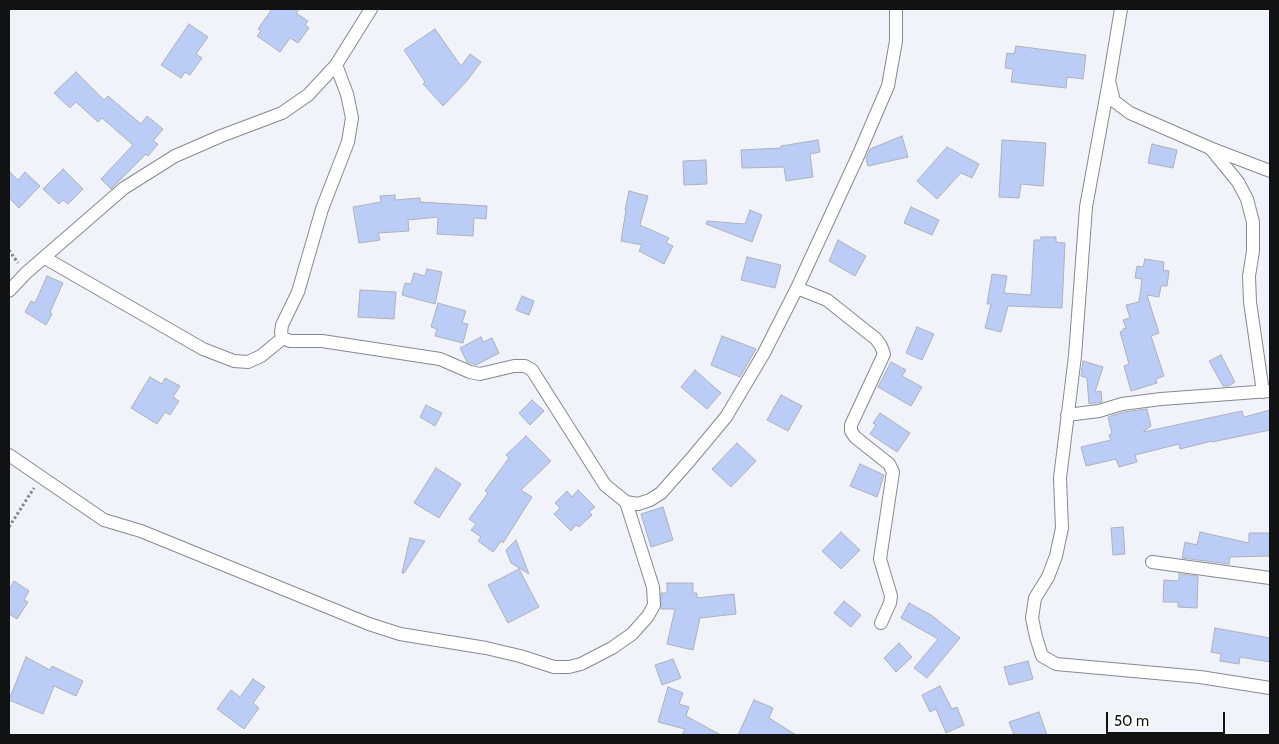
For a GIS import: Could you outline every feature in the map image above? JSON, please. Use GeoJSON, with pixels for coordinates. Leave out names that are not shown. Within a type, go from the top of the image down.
{"type":"FeatureCollection","features":[{"type":"Feature","properties":{"kind":"street"},"geometry":{"type":"LineString","coordinates":[[9,292],[26,273],[124,188],[175,156],[282,113],[308,95],[336,65],[371,9]]}},
{"type":"Feature","properties":{"kind":"street"},"geometry":{"type":"LineString","coordinates":[[336,65],[347,94],[352,118],[348,142],[322,209],[298,292],[282,325],[281,333],[283,338],[290,341],[322,341],[440,359],[470,372],[480,374],[514,366],[525,366],[532,370],[605,485],[626,502],[638,504],[650,500],[661,493],[692,459],[726,417],[764,353],[797,288],[888,86],[896,41],[896,9]]}},
{"type":"Feature","properties":{"kind":"street"},"geometry":{"type":"LineString","coordinates":[[1121,9],[1086,207],[1075,356],[1060,478],[1062,528],[1056,556],[1048,577],[1035,598],[1032,618],[1042,656],[1056,664],[1200,678],[1270,688]]}},
{"type":"Feature","properties":{"kind":"street"},"geometry":{"type":"LineString","coordinates":[[1109,80],[1114,100],[1130,113],[1210,148],[1270,171]]}},
{"type":"Feature","properties":{"kind":"street"},"geometry":{"type":"LineString","coordinates":[[1067,415],[1099,411],[1122,404],[1161,399],[1266,392],[1250,302],[1249,276],[1253,251],[1253,222],[1247,199],[1238,182],[1210,148]]}},
{"type":"Feature","properties":{"kind":"street"},"geometry":{"type":"LineString","coordinates":[[44,258],[203,349],[234,361],[248,362],[261,356],[283,338]]}},
{"type":"Feature","properties":{"kind":"street"},"geometry":{"type":"LineString","coordinates":[[797,288],[827,300],[876,339],[884,354],[851,425],[851,431],[855,437],[889,464],[893,472],[880,559],[891,596],[882,623]]}},
{"type":"Feature","properties":{"kind":"street"},"geometry":{"type":"LineString","coordinates":[[9,455],[104,520],[141,531],[369,624],[400,634],[486,648],[554,667],[569,667],[581,664],[612,648],[632,634],[648,616],[654,605],[653,587],[626,502]]}},
{"type":"Feature","properties":{"kind":"street"},"geometry":{"type":"LineString","coordinates":[[1152,562],[1270,578]]}},
{"type":"Feature","properties":{"kind":"path"},"geometry":{"type":"LineString","coordinates":[[9,527],[41,477]]}},
{"type":"Feature","properties":{"kind":"building"},"geometry":{"type":"Polygon","coordinates":[[[272,9],[299,9],[296,13],[308,21],[305,25],[309,28],[298,43],[290,38],[280,52],[257,36],[261,31],[258,29],[272,9]]]}},
{"type":"Feature","properties":{"kind":"building"},"geometry":{"type":"Polygon","coordinates":[[[189,24],[208,37],[196,54],[202,58],[190,75],[185,72],[181,78],[161,65],[189,24]]]}},
{"type":"Feature","properties":{"kind":"building"},"geometry":{"type":"Polygon","coordinates":[[[435,29],[461,66],[470,54],[481,62],[466,82],[443,106],[423,84],[425,82],[404,50],[435,29]]]}},
{"type":"Feature","properties":{"kind":"building"},"geometry":{"type":"Polygon","coordinates":[[[1016,46],[1086,55],[1083,79],[1067,77],[1066,88],[1011,82],[1013,69],[1005,68],[1007,53],[1014,54],[1016,46]]]}},
{"type":"Feature","properties":{"kind":"building"},"geometry":{"type":"Polygon","coordinates":[[[76,72],[104,100],[108,96],[141,124],[147,116],[163,129],[153,141],[158,144],[148,156],[146,154],[111,189],[101,179],[133,145],[102,118],[98,122],[76,102],[70,108],[54,93],[76,72]]]}},
{"type":"Feature","properties":{"kind":"building"},"geometry":{"type":"Polygon","coordinates":[[[902,136],[908,157],[868,166],[866,158],[870,149],[902,136]]]}},
{"type":"Feature","properties":{"kind":"building"},"geometry":{"type":"Polygon","coordinates":[[[818,140],[820,152],[810,154],[813,177],[786,181],[784,167],[742,168],[741,150],[781,148],[781,146],[818,140]]]}},
{"type":"Feature","properties":{"kind":"building"},"geometry":{"type":"Polygon","coordinates":[[[1002,140],[1046,143],[1043,186],[1021,184],[1019,198],[999,197],[1002,140]]]}},
{"type":"Feature","properties":{"kind":"building"},"geometry":{"type":"Polygon","coordinates":[[[1152,144],[1177,150],[1173,168],[1148,163],[1152,144]]]}},
{"type":"Feature","properties":{"kind":"building"},"geometry":{"type":"Polygon","coordinates":[[[947,147],[979,164],[972,178],[961,173],[937,199],[917,181],[947,147]]]}},
{"type":"Feature","properties":{"kind":"building"},"geometry":{"type":"Polygon","coordinates":[[[706,160],[707,184],[684,185],[683,161],[706,160]]]}},
{"type":"Feature","properties":{"kind":"building"},"geometry":{"type":"Polygon","coordinates":[[[63,169],[83,189],[68,204],[63,200],[59,204],[43,189],[63,169]]]}},
{"type":"Feature","properties":{"kind":"building"},"geometry":{"type":"Polygon","coordinates":[[[9,171],[18,180],[25,172],[40,186],[19,208],[9,198],[9,171]]]}},
{"type":"Feature","properties":{"kind":"building"},"geometry":{"type":"Polygon","coordinates":[[[629,191],[648,196],[640,225],[669,238],[666,243],[673,246],[664,264],[639,251],[642,245],[621,241],[629,191]]]}},
{"type":"Feature","properties":{"kind":"building"},"geometry":{"type":"Polygon","coordinates":[[[395,195],[395,200],[420,198],[420,202],[487,206],[486,219],[474,218],[473,236],[437,234],[438,217],[408,220],[409,231],[378,233],[380,240],[359,243],[353,207],[381,202],[380,196],[395,195]]]}},
{"type":"Feature","properties":{"kind":"building"},"geometry":{"type":"Polygon","coordinates":[[[911,207],[939,220],[932,235],[904,223],[911,207]]]}},
{"type":"Feature","properties":{"kind":"building"},"geometry":{"type":"Polygon","coordinates":[[[750,210],[762,215],[752,242],[706,224],[707,221],[745,224],[750,210]]]}},
{"type":"Feature","properties":{"kind":"building"},"geometry":{"type":"Polygon","coordinates":[[[1041,237],[1056,237],[1056,242],[1065,243],[1062,308],[1008,306],[1001,332],[985,328],[991,304],[987,304],[992,274],[1007,276],[1004,293],[1031,295],[1034,240],[1041,240],[1041,237]]]}},
{"type":"Feature","properties":{"kind":"building"},"geometry":{"type":"Polygon","coordinates":[[[838,240],[866,256],[855,276],[829,261],[838,240]]]}},
{"type":"Feature","properties":{"kind":"building"},"geometry":{"type":"Polygon","coordinates":[[[747,257],[781,265],[775,288],[741,280],[747,257]]]}},
{"type":"Feature","properties":{"kind":"building"},"geometry":{"type":"Polygon","coordinates":[[[1145,259],[1164,262],[1163,270],[1169,271],[1167,286],[1161,286],[1159,297],[1147,295],[1159,333],[1151,336],[1164,376],[1156,379],[1157,383],[1131,391],[1124,366],[1129,364],[1120,332],[1126,328],[1123,320],[1130,318],[1126,305],[1139,302],[1142,279],[1135,278],[1137,266],[1143,267],[1145,259]]]}},
{"type":"Feature","properties":{"kind":"building"},"geometry":{"type":"Polygon","coordinates":[[[427,269],[442,272],[435,304],[402,295],[405,283],[411,284],[414,273],[425,276],[427,269]]]}},
{"type":"Feature","properties":{"kind":"building"},"geometry":{"type":"Polygon","coordinates":[[[47,276],[63,283],[46,325],[25,312],[31,301],[35,303],[47,276]]]}},
{"type":"Feature","properties":{"kind":"building"},"geometry":{"type":"Polygon","coordinates":[[[360,290],[396,292],[394,319],[358,317],[360,290]]]}},
{"type":"Feature","properties":{"kind":"building"},"geometry":{"type":"Polygon","coordinates":[[[522,296],[534,301],[529,315],[516,310],[522,296]]]}},
{"type":"Feature","properties":{"kind":"building"},"geometry":{"type":"Polygon","coordinates":[[[438,303],[466,311],[462,323],[468,324],[463,343],[435,336],[437,329],[431,327],[438,303]]]}},
{"type":"Feature","properties":{"kind":"building"},"geometry":{"type":"Polygon","coordinates":[[[917,327],[934,334],[922,360],[906,353],[917,327]]]}},
{"type":"Feature","properties":{"kind":"building"},"geometry":{"type":"Polygon","coordinates":[[[722,336],[756,349],[740,377],[711,365],[722,336]]]}},
{"type":"Feature","properties":{"kind":"building"},"geometry":{"type":"Polygon","coordinates":[[[481,337],[483,342],[492,338],[499,353],[476,365],[467,362],[460,348],[481,337]]]}},
{"type":"Feature","properties":{"kind":"building"},"geometry":{"type":"Polygon","coordinates":[[[1221,355],[1235,382],[1228,386],[1223,386],[1209,361],[1221,355]]]}},
{"type":"Feature","properties":{"kind":"building"},"geometry":{"type":"Polygon","coordinates":[[[1083,361],[1103,367],[1095,392],[1101,391],[1102,402],[1089,404],[1087,378],[1081,376],[1083,361]]]}},
{"type":"Feature","properties":{"kind":"building"},"geometry":{"type":"Polygon","coordinates":[[[891,362],[906,370],[902,376],[922,387],[911,406],[878,387],[891,362]]]}},
{"type":"Feature","properties":{"kind":"building"},"geometry":{"type":"Polygon","coordinates":[[[695,370],[721,393],[707,409],[681,387],[695,370]]]}},
{"type":"Feature","properties":{"kind":"building"},"geometry":{"type":"Polygon","coordinates":[[[150,377],[162,384],[165,378],[180,386],[173,397],[179,401],[170,415],[165,412],[157,424],[131,408],[150,377]]]}},
{"type":"Feature","properties":{"kind":"building"},"geometry":{"type":"Polygon","coordinates":[[[781,395],[802,406],[788,431],[767,420],[781,395]]]}},
{"type":"Feature","properties":{"kind":"building"},"geometry":{"type":"Polygon","coordinates":[[[532,400],[544,411],[530,425],[519,413],[532,400]]]}},
{"type":"Feature","properties":{"kind":"building"},"geometry":{"type":"Polygon","coordinates":[[[426,405],[442,413],[435,426],[420,417],[426,405]]]}},
{"type":"Feature","properties":{"kind":"building"},"geometry":{"type":"Polygon","coordinates":[[[1147,409],[1151,426],[1143,432],[1242,411],[1244,417],[1270,410],[1270,430],[1180,449],[1179,444],[1135,455],[1137,462],[1119,467],[1116,459],[1086,466],[1081,447],[1111,440],[1109,435],[1112,434],[1108,417],[1124,412],[1147,409]]]}},
{"type":"Feature","properties":{"kind":"building"},"geometry":{"type":"Polygon","coordinates":[[[880,413],[910,433],[897,452],[870,434],[876,425],[873,423],[880,413]]]}},
{"type":"Feature","properties":{"kind":"building"},"geometry":{"type":"Polygon","coordinates":[[[526,436],[551,461],[521,490],[532,497],[503,543],[502,540],[493,552],[478,541],[481,537],[471,530],[476,524],[469,519],[488,493],[485,491],[509,458],[506,455],[526,436]]]}},
{"type":"Feature","properties":{"kind":"building"},"geometry":{"type":"Polygon","coordinates":[[[737,443],[756,461],[731,487],[712,469],[737,443]]]}},
{"type":"Feature","properties":{"kind":"building"},"geometry":{"type":"Polygon","coordinates":[[[860,464],[884,475],[877,497],[850,486],[860,464]]]}},
{"type":"Feature","properties":{"kind":"building"},"geometry":{"type":"Polygon","coordinates":[[[436,468],[461,484],[439,518],[414,503],[436,468]]]}},
{"type":"Feature","properties":{"kind":"building"},"geometry":{"type":"Polygon","coordinates":[[[578,490],[595,507],[589,512],[592,515],[579,527],[576,525],[571,531],[554,514],[560,508],[555,503],[567,491],[572,497],[578,490]]]}},
{"type":"Feature","properties":{"kind":"building"},"geometry":{"type":"Polygon","coordinates":[[[663,507],[673,540],[651,547],[641,514],[663,507]]]}},
{"type":"Feature","properties":{"kind":"building"},"geometry":{"type":"Polygon","coordinates":[[[1123,527],[1125,554],[1113,555],[1111,528],[1123,527]]]}},
{"type":"Feature","properties":{"kind":"building"},"geometry":{"type":"Polygon","coordinates":[[[841,532],[860,550],[841,569],[822,551],[841,532]]]}},
{"type":"Feature","properties":{"kind":"building"},"geometry":{"type":"Polygon","coordinates":[[[1200,532],[1249,543],[1249,533],[1270,533],[1270,556],[1230,557],[1229,564],[1182,558],[1185,542],[1197,545],[1200,532]]]}},
{"type":"Feature","properties":{"kind":"building"},"geometry":{"type":"Polygon","coordinates":[[[410,538],[425,541],[404,573],[402,573],[410,538]]]}},
{"type":"Feature","properties":{"kind":"building"},"geometry":{"type":"Polygon","coordinates":[[[516,540],[529,574],[511,563],[506,550],[516,540]]]}},
{"type":"Feature","properties":{"kind":"building"},"geometry":{"type":"Polygon","coordinates":[[[519,569],[539,607],[508,623],[488,585],[519,569]]]}},
{"type":"Feature","properties":{"kind":"building"},"geometry":{"type":"Polygon","coordinates":[[[1179,574],[1198,576],[1197,608],[1178,607],[1178,602],[1163,602],[1164,580],[1179,581],[1179,574]]]}},
{"type":"Feature","properties":{"kind":"building"},"geometry":{"type":"Polygon","coordinates":[[[14,581],[29,591],[24,600],[28,602],[17,619],[9,614],[9,590],[14,581]]]}},
{"type":"Feature","properties":{"kind":"building"},"geometry":{"type":"Polygon","coordinates":[[[667,583],[693,583],[693,593],[697,593],[697,598],[734,594],[736,614],[700,618],[693,650],[667,644],[675,609],[661,609],[661,593],[667,593],[667,583]]]}},
{"type":"Feature","properties":{"kind":"building"},"geometry":{"type":"Polygon","coordinates":[[[844,601],[861,615],[851,627],[834,613],[844,601]]]}},
{"type":"Feature","properties":{"kind":"building"},"geometry":{"type":"Polygon","coordinates":[[[909,603],[931,615],[960,638],[927,678],[914,668],[938,639],[901,618],[909,603]]]}},
{"type":"Feature","properties":{"kind":"building"},"geometry":{"type":"Polygon","coordinates":[[[1215,628],[1270,638],[1270,662],[1240,657],[1239,664],[1220,661],[1221,654],[1211,652],[1215,628]]]}},
{"type":"Feature","properties":{"kind":"building"},"geometry":{"type":"Polygon","coordinates":[[[899,643],[912,657],[896,672],[884,658],[899,643]]]}},
{"type":"Feature","properties":{"kind":"building"},"geometry":{"type":"Polygon","coordinates":[[[26,657],[50,670],[52,666],[83,681],[76,696],[54,686],[43,714],[9,700],[26,657]]]}},
{"type":"Feature","properties":{"kind":"building"},"geometry":{"type":"Polygon","coordinates":[[[673,659],[681,678],[662,685],[655,665],[673,659]]]}},
{"type":"Feature","properties":{"kind":"building"},"geometry":{"type":"Polygon","coordinates":[[[1028,661],[1033,679],[1009,685],[1004,667],[1028,661]]]}},
{"type":"Feature","properties":{"kind":"building"},"geometry":{"type":"Polygon","coordinates":[[[253,679],[265,687],[253,703],[259,708],[244,729],[217,709],[231,690],[240,697],[253,679]]]}},
{"type":"Feature","properties":{"kind":"building"},"geometry":{"type":"Polygon","coordinates":[[[940,686],[952,709],[957,707],[964,725],[946,733],[936,709],[930,712],[922,695],[940,686]]]}},
{"type":"Feature","properties":{"kind":"building"},"geometry":{"type":"Polygon","coordinates":[[[668,687],[683,693],[679,704],[689,707],[686,716],[721,735],[682,735],[685,729],[658,722],[668,687]]]}},
{"type":"Feature","properties":{"kind":"building"},"geometry":{"type":"Polygon","coordinates":[[[754,700],[773,708],[769,718],[796,735],[738,735],[754,700]]]}},
{"type":"Feature","properties":{"kind":"building"},"geometry":{"type":"Polygon","coordinates":[[[1039,712],[1047,735],[1014,735],[1009,722],[1039,712]]]}}]}
